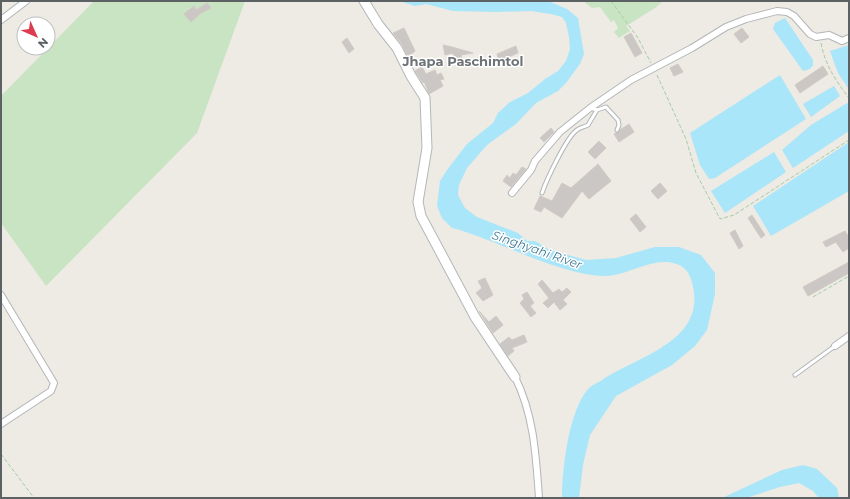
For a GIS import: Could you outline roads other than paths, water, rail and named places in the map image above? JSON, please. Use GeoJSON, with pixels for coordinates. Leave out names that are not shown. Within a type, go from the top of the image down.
{"type":"FeatureCollection","features":[{"type":"Feature","properties":{"kind":"street"},"geometry":{"type":"LineString","coordinates":[[1,20],[26,1]]}},
{"type":"Feature","properties":{"kind":"street"},"geometry":{"type":"LineString","coordinates":[[364,1],[378,24],[397,48],[411,76],[425,98],[427,148],[418,202],[421,216],[475,317],[515,377],[525,396],[534,442],[539,498]]}},
{"type":"Feature","properties":{"kind":"street"},"geometry":{"type":"LineString","coordinates":[[512,193],[531,170],[535,161],[560,132],[590,108],[631,80],[692,48],[726,27],[746,19],[777,11],[786,12],[794,16],[810,34],[821,37],[829,35],[836,40],[842,41],[849,38]]}},
{"type":"Feature","properties":{"kind":"street"},"geometry":{"type":"LineString","coordinates":[[1,295],[54,383],[51,391],[1,424]]}},
{"type":"Feature","properties":{"kind":"street"},"geometry":{"type":"LineString","coordinates":[[834,346],[849,336]]}},
{"type":"Feature","properties":{"kind":"lane"},"geometry":{"type":"LineString","coordinates":[[590,108],[597,110],[606,107],[618,120],[619,125],[616,130]]}},
{"type":"Feature","properties":{"kind":"lane"},"geometry":{"type":"LineString","coordinates":[[542,193],[568,139],[578,128],[588,125],[597,110]]}},
{"type":"Feature","properties":{"kind":"lane"},"geometry":{"type":"LineString","coordinates":[[795,375],[834,346]]}},
{"type":"Feature","properties":{"kind":"water","name":"Singhyahi River"},"geometry":{"type":"Polygon","coordinates":[[[399,1],[548,1],[567,9],[578,18],[584,54],[580,64],[558,91],[536,103],[516,124],[487,145],[467,168],[459,185],[458,195],[465,208],[477,217],[518,233],[527,241],[535,241],[550,250],[586,260],[616,258],[655,247],[679,247],[701,255],[715,273],[715,294],[707,330],[695,346],[672,365],[616,396],[590,435],[583,465],[579,498],[562,498],[562,486],[568,440],[576,410],[582,398],[592,386],[665,346],[678,335],[689,322],[694,306],[691,280],[684,268],[677,264],[668,262],[649,264],[610,276],[572,271],[452,228],[442,218],[437,206],[440,181],[467,144],[493,123],[498,113],[510,102],[528,93],[545,79],[558,71],[566,61],[570,49],[566,23],[562,17],[531,11],[453,11],[426,4],[415,6],[399,1]]]}},
{"type":"Feature","properties":{"kind":"water"},"geometry":{"type":"Polygon","coordinates":[[[785,18],[813,60],[813,65],[810,69],[803,71],[773,29],[775,23],[785,18]]]}},
{"type":"Feature","properties":{"kind":"water"},"geometry":{"type":"Polygon","coordinates":[[[849,45],[848,88],[838,73],[830,51],[849,45]]]}},
{"type":"Feature","properties":{"kind":"water"},"geometry":{"type":"Polygon","coordinates":[[[780,75],[806,119],[715,178],[709,179],[700,165],[690,133],[780,75]]]}},
{"type":"Feature","properties":{"kind":"water"},"geometry":{"type":"Polygon","coordinates":[[[834,86],[840,96],[811,117],[803,104],[834,86]]]}},
{"type":"Feature","properties":{"kind":"water"},"geometry":{"type":"Polygon","coordinates":[[[847,103],[849,105],[849,131],[793,168],[782,150],[811,125],[847,103]]]}},
{"type":"Feature","properties":{"kind":"water"},"geometry":{"type":"Polygon","coordinates":[[[849,142],[849,191],[771,236],[753,206],[849,142]]]}},
{"type":"Feature","properties":{"kind":"water"},"geometry":{"type":"Polygon","coordinates":[[[774,152],[786,172],[725,213],[711,191],[774,152]]]}},
{"type":"Feature","properties":{"kind":"water"},"geometry":{"type":"Polygon","coordinates":[[[803,465],[817,469],[837,488],[839,498],[819,498],[813,491],[799,483],[780,487],[746,498],[722,498],[782,470],[803,465]]]}},
{"type":"Feature","properties":{"kind":"district","name":"Jhapa Paschimtol"},"geometry":{"type":"Point","coordinates":[463,61]}}]}
